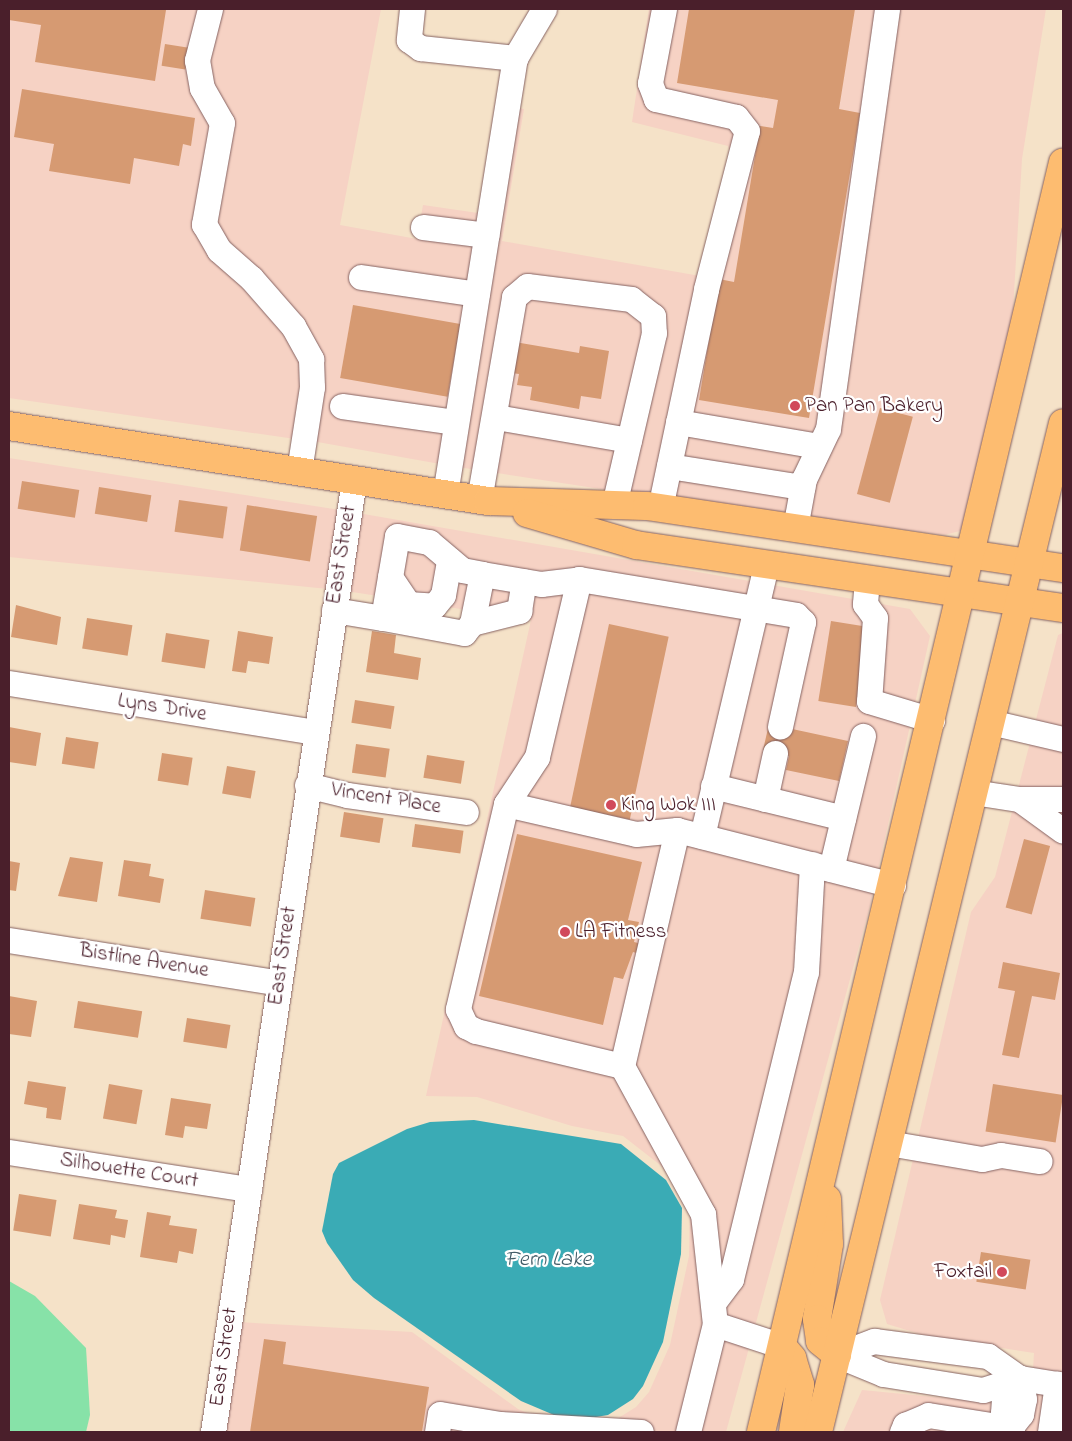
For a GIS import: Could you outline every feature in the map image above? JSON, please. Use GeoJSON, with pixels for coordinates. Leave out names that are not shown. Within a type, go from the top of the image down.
{"type":"FeatureCollection","features":[{"type":"Feature","properties":{"kind":"main road"},"geometry":{"type":"LineString","coordinates":[[762,1432],[972,554],[1063,162]]}},
{"type":"Feature","properties":{"kind":"main road"},"geometry":{"type":"LineString","coordinates":[[818,1432],[1018,601],[1063,423]]}},
{"type":"Feature","properties":{"kind":"main road"},"geometry":{"type":"LineString","coordinates":[[9,426],[483,500],[660,508],[1063,568]]}},
{"type":"Feature","properties":{"kind":"main road"},"geometry":{"type":"LineString","coordinates":[[483,500],[636,544],[1063,608]]}},
{"type":"Feature","properties":{"kind":"main road"},"geometry":{"type":"LineString","coordinates":[[825,1168],[829,1244],[816,1319],[820,1341],[837,1355]]}},
{"type":"Feature","properties":{"kind":"main road"},"geometry":{"type":"LineString","coordinates":[[782,1346],[792,1358],[800,1385],[793,1432]]}},
{"type":"Feature","properties":{"kind":"street"},"geometry":{"type":"LineString","coordinates":[[210,9],[197,60],[202,88],[222,122],[204,224],[219,250],[251,278],[293,326],[311,359],[312,386],[299,471]]}},
{"type":"Feature","properties":{"kind":"street"},"geometry":{"type":"LineString","coordinates":[[412,9],[409,40],[420,48],[515,58]]}},
{"type":"Feature","properties":{"kind":"street"},"geometry":{"type":"LineString","coordinates":[[444,494],[515,58],[544,9]]}},
{"type":"Feature","properties":{"kind":"street"},"geometry":{"type":"LineString","coordinates":[[660,508],[678,422],[747,131],[736,118],[656,99],[650,83],[664,9]]}},
{"type":"Feature","properties":{"kind":"street"},"geometry":{"type":"LineString","coordinates":[[796,528],[802,487],[828,428],[887,9]]}},
{"type":"Feature","properties":{"kind":"street"},"geometry":{"type":"LineString","coordinates":[[423,227],[486,235]]}},
{"type":"Feature","properties":{"kind":"street"},"geometry":{"type":"LineString","coordinates":[[360,277],[477,294]]}},
{"type":"Feature","properties":{"kind":"street"},"geometry":{"type":"LineString","coordinates":[[483,500],[514,297],[527,286],[631,299],[653,316],[654,333],[614,505]]}},
{"type":"Feature","properties":{"kind":"street"},"geometry":{"type":"LineString","coordinates":[[342,406],[456,422]]}},
{"type":"Feature","properties":{"kind":"street"},"geometry":{"type":"LineString","coordinates":[[496,417],[629,440]]}},
{"type":"Feature","properties":{"kind":"street"},"geometry":{"type":"LineString","coordinates":[[678,422],[819,446]]}},
{"type":"Feature","properties":{"kind":"street"},"geometry":{"type":"LineString","coordinates":[[669,466],[802,487]]}},
{"type":"Feature","properties":{"kind":"street","name":"East Street"},"geometry":{"type":"LineString","coordinates":[[213,1432],[307,785],[354,480]]}},
{"type":"Feature","properties":{"kind":"street"},"geometry":{"type":"LineString","coordinates":[[383,618],[397,536],[429,542],[462,570],[482,574],[541,584],[579,579],[796,615],[803,622],[780,727]]}},
{"type":"Feature","properties":{"kind":"street"},"geometry":{"type":"LineString","coordinates":[[390,577],[408,604],[434,606],[443,595],[450,560]]}},
{"type":"Feature","properties":{"kind":"street"},"geometry":{"type":"LineString","coordinates":[[702,836],[766,565]]}},
{"type":"Feature","properties":{"kind":"street"},"geometry":{"type":"LineString","coordinates":[[334,610],[464,633],[472,623],[482,574]]}},
{"type":"Feature","properties":{"kind":"street"},"geometry":{"type":"LineString","coordinates":[[579,579],[537,757],[506,804],[458,999],[460,1018],[476,1031],[622,1066]]}},
{"type":"Feature","properties":{"kind":"street"},"geometry":{"type":"LineString","coordinates":[[867,580],[865,604],[875,618],[869,701],[932,720]]}},
{"type":"Feature","properties":{"kind":"street"},"geometry":{"type":"LineString","coordinates":[[472,623],[518,611],[524,581]]}},
{"type":"Feature","properties":{"kind":"street","name":"Lyns Drive"},"geometry":{"type":"LineString","coordinates":[[9,683],[316,732]]}},
{"type":"Feature","properties":{"kind":"street"},"geometry":{"type":"LineString","coordinates":[[990,722],[1063,739]]}},
{"type":"Feature","properties":{"kind":"street"},"geometry":{"type":"LineString","coordinates":[[688,1432],[714,1313],[731,1279],[806,972],[821,866],[843,818],[862,736]]}},
{"type":"Feature","properties":{"kind":"street"},"geometry":{"type":"LineString","coordinates":[[765,799],[775,753]]}},
{"type":"Feature","properties":{"kind":"street","name":"Vincent Place"},"geometry":{"type":"LineString","coordinates":[[307,785],[347,796],[466,812]]}},
{"type":"Feature","properties":{"kind":"street"},"geometry":{"type":"LineString","coordinates":[[713,786],[843,818]]}},
{"type":"Feature","properties":{"kind":"street"},"geometry":{"type":"LineString","coordinates":[[973,792],[1019,799],[1063,798]]}},
{"type":"Feature","properties":{"kind":"street"},"geometry":{"type":"LineString","coordinates":[[1019,799],[1063,831]]}},
{"type":"Feature","properties":{"kind":"street"},"geometry":{"type":"LineString","coordinates":[[506,804],[636,834],[677,830],[893,885]]}},
{"type":"Feature","properties":{"kind":"street"},"geometry":{"type":"LineString","coordinates":[[677,830],[622,1066],[703,1214],[714,1313]]}},
{"type":"Feature","properties":{"kind":"street","name":"Bistline Avenue"},"geometry":{"type":"LineString","coordinates":[[9,940],[279,983]]}},
{"type":"Feature","properties":{"kind":"street"},"geometry":{"type":"LineString","coordinates":[[888,1143],[982,1159],[1001,1155],[1040,1161]]}},
{"type":"Feature","properties":{"kind":"street","name":"Silhouette Court"},"geometry":{"type":"LineString","coordinates":[[9,1152],[249,1189]]}},
{"type":"Feature","properties":{"kind":"street"},"geometry":{"type":"LineString","coordinates":[[714,1313],[782,1346]]}},
{"type":"Feature","properties":{"kind":"street"},"geometry":{"type":"LineString","coordinates":[[837,1355],[874,1341],[988,1356],[1020,1378],[1060,1384],[1050,1432]]}},
{"type":"Feature","properties":{"kind":"street"},"geometry":{"type":"LineString","coordinates":[[837,1355],[883,1374],[983,1390],[1020,1378]]}},
{"type":"Feature","properties":{"kind":"street"},"geometry":{"type":"LineString","coordinates":[[902,1432],[905,1425],[928,1415],[1011,1430],[1021,1414],[1020,1378]]}},
{"type":"Feature","properties":{"kind":"street"},"geometry":{"type":"LineString","coordinates":[[437,1432],[440,1414],[500,1424],[641,1432]]}},
{"type":"Feature","properties":{"kind":"shaded area"},"geometry":{"type":"Polygon","coordinates":[[[9,9],[201,9],[212,125],[196,222],[286,333],[302,362],[295,439],[9,398],[9,9]]]}},
{"type":"Feature","properties":{"kind":"shaded area"},"geometry":{"type":"Polygon","coordinates":[[[219,9],[381,9],[340,225],[417,239],[423,205],[478,213],[440,464],[312,441],[321,388],[213,222],[206,60],[219,9]]]}},
{"type":"Feature","properties":{"kind":"shaded area"},"geometry":{"type":"Polygon","coordinates":[[[649,9],[655,9],[641,81],[731,127],[737,134],[733,159],[728,146],[632,122],[649,9]]]}},
{"type":"Feature","properties":{"kind":"shaded area"},"geometry":{"type":"Polygon","coordinates":[[[673,9],[1046,9],[1022,159],[1010,360],[964,530],[944,535],[671,499],[755,133],[662,91],[659,82],[673,9]]]}},
{"type":"Feature","properties":{"kind":"shaded area"},"geometry":{"type":"Polygon","coordinates":[[[516,108],[524,109],[502,241],[700,276],[653,497],[458,467],[516,108]]]}},
{"type":"Feature","properties":{"kind":"shaded area"},"geometry":{"type":"Polygon","coordinates":[[[9,458],[340,510],[328,589],[9,557],[9,458]]]}},
{"type":"Feature","properties":{"kind":"shaded area"},"geometry":{"type":"Polygon","coordinates":[[[358,513],[910,609],[930,636],[869,910],[726,1432],[222,1432],[238,1322],[412,1332],[518,1409],[553,1424],[612,1422],[636,1407],[649,1392],[670,1345],[689,1256],[690,1208],[673,1175],[623,1136],[572,1126],[477,1097],[426,1096],[531,620],[346,591],[358,513]]]}},
{"type":"Feature","properties":{"kind":"shaded area"},"geometry":{"type":"Polygon","coordinates":[[[1063,633],[1063,1375],[1033,1370],[1034,1353],[930,1337],[887,1324],[880,1300],[971,912],[995,877],[1058,635],[1063,633]]]}},
{"type":"Feature","properties":{"kind":"shaded area"},"geometry":{"type":"Polygon","coordinates":[[[862,1390],[1029,1406],[1031,1390],[1063,1395],[1063,1432],[843,1432],[862,1390]]]}},
{"type":"Feature","properties":{"kind":"green space"},"geometry":{"type":"Polygon","coordinates":[[[9,1281],[35,1296],[86,1348],[90,1415],[86,1432],[9,1432],[9,1281]]]}},
{"type":"Feature","properties":{"kind":"water","name":"Fern Lake"},"geometry":{"type":"Polygon","coordinates":[[[474,1120],[621,1144],[666,1180],[682,1208],[681,1254],[663,1342],[643,1386],[633,1399],[608,1415],[584,1419],[554,1415],[521,1401],[374,1298],[353,1280],[327,1243],[322,1231],[333,1174],[339,1163],[407,1129],[430,1122],[474,1120]]]}},
{"type":"Feature","properties":{"kind":"building"},"geometry":{"type":"Polygon","coordinates":[[[9,9],[166,10],[155,81],[35,62],[41,25],[9,20],[9,9]]]}},
{"type":"Feature","properties":{"kind":"building"},"geometry":{"type":"Polygon","coordinates":[[[689,9],[855,9],[839,109],[860,113],[809,418],[699,400],[719,279],[734,282],[760,126],[773,128],[778,100],[677,83],[689,9]]]}},
{"type":"Feature","properties":{"kind":"building"},"geometry":{"type":"Polygon","coordinates":[[[165,44],[189,48],[185,69],[162,66],[165,44]]]}},
{"type":"Feature","properties":{"kind":"building"},"geometry":{"type":"Polygon","coordinates":[[[22,89],[195,118],[191,146],[183,144],[179,166],[134,158],[130,184],[49,171],[54,144],[14,137],[22,89]]]}},
{"type":"Feature","properties":{"kind":"building"},"geometry":{"type":"Polygon","coordinates":[[[353,305],[460,324],[447,397],[340,378],[353,305]]]}},
{"type":"Feature","properties":{"kind":"building"},"geometry":{"type":"Polygon","coordinates":[[[509,341],[579,353],[580,346],[609,351],[601,399],[581,396],[579,409],[530,400],[532,387],[517,385],[519,374],[504,372],[509,341]]]}},
{"type":"Feature","properties":{"kind":"building"},"geometry":{"type":"Polygon","coordinates":[[[880,408],[913,417],[890,503],[857,494],[880,408]]]}},
{"type":"Feature","properties":{"kind":"building"},"geometry":{"type":"Polygon","coordinates":[[[22,481],[79,490],[75,518],[18,509],[22,481]]]}},
{"type":"Feature","properties":{"kind":"building"},"geometry":{"type":"Polygon","coordinates":[[[99,487],[151,495],[147,522],[95,514],[99,487]]]}},
{"type":"Feature","properties":{"kind":"building"},"geometry":{"type":"Polygon","coordinates":[[[179,500],[228,507],[223,539],[175,532],[179,500]]]}},
{"type":"Feature","properties":{"kind":"building"},"geometry":{"type":"Polygon","coordinates":[[[247,505],[317,516],[310,562],[240,550],[247,505]]]}},
{"type":"Feature","properties":{"kind":"building"},"geometry":{"type":"Polygon","coordinates":[[[16,605],[61,617],[57,645],[11,637],[16,605]]]}},
{"type":"Feature","properties":{"kind":"building"},"geometry":{"type":"Polygon","coordinates":[[[87,618],[132,625],[128,656],[82,649],[87,618]]]}},
{"type":"Feature","properties":{"kind":"building"},"geometry":{"type":"Polygon","coordinates":[[[831,621],[869,627],[856,707],[818,701],[831,621]]]}},
{"type":"Feature","properties":{"kind":"building"},"geometry":{"type":"Polygon","coordinates":[[[609,624],[669,637],[630,820],[570,807],[609,624]]]}},
{"type":"Feature","properties":{"kind":"building"},"geometry":{"type":"Polygon","coordinates":[[[238,631],[273,637],[269,664],[248,661],[246,673],[232,671],[238,631]]]}},
{"type":"Feature","properties":{"kind":"building"},"geometry":{"type":"Polygon","coordinates":[[[372,631],[396,635],[394,653],[421,658],[418,680],[366,672],[372,631]]]}},
{"type":"Feature","properties":{"kind":"building"},"geometry":{"type":"Polygon","coordinates":[[[166,633],[209,640],[205,669],[161,662],[166,633]]]}},
{"type":"Feature","properties":{"kind":"building"},"geometry":{"type":"Polygon","coordinates":[[[355,700],[395,706],[391,729],[351,723],[355,700]]]}},
{"type":"Feature","properties":{"kind":"building"},"geometry":{"type":"Polygon","coordinates":[[[769,724],[848,741],[839,781],[786,770],[789,756],[763,750],[769,724]]]}},
{"type":"Feature","properties":{"kind":"building"},"geometry":{"type":"Polygon","coordinates":[[[9,727],[41,733],[36,766],[9,762],[9,727]]]}},
{"type":"Feature","properties":{"kind":"building"},"geometry":{"type":"Polygon","coordinates":[[[66,737],[99,742],[94,769],[62,764],[66,737]]]}},
{"type":"Feature","properties":{"kind":"building"},"geometry":{"type":"Polygon","coordinates":[[[356,744],[390,749],[386,777],[352,773],[356,744]]]}},
{"type":"Feature","properties":{"kind":"building"},"geometry":{"type":"Polygon","coordinates":[[[162,753],[193,758],[188,786],[158,781],[162,753]]]}},
{"type":"Feature","properties":{"kind":"building"},"geometry":{"type":"Polygon","coordinates":[[[427,755],[465,761],[461,784],[423,778],[427,755]]]}},
{"type":"Feature","properties":{"kind":"building"},"geometry":{"type":"Polygon","coordinates":[[[227,766],[256,771],[251,799],[222,794],[227,766]]]}},
{"type":"Feature","properties":{"kind":"building"},"geometry":{"type":"Polygon","coordinates":[[[344,812],[384,818],[380,843],[340,837],[344,812]]]}},
{"type":"Feature","properties":{"kind":"building"},"geometry":{"type":"Polygon","coordinates":[[[415,824],[464,831],[460,854],[412,847],[415,824]]]}},
{"type":"Feature","properties":{"kind":"building","name":"LA Fitness"},"geometry":{"type":"Polygon","coordinates":[[[517,834],[642,862],[628,920],[639,922],[634,942],[642,944],[640,954],[633,952],[623,979],[614,977],[603,1025],[479,996],[517,834]]]}},
{"type":"Feature","properties":{"kind":"building"},"geometry":{"type":"Polygon","coordinates":[[[1024,839],[1050,846],[1032,915],[1006,908],[1024,839]]]}},
{"type":"Feature","properties":{"kind":"building"},"geometry":{"type":"Polygon","coordinates":[[[70,857],[103,862],[97,902],[58,896],[70,857]]]}},
{"type":"Feature","properties":{"kind":"building"},"geometry":{"type":"Polygon","coordinates":[[[124,860],[151,864],[149,876],[164,879],[160,903],[118,896],[124,860]]]}},
{"type":"Feature","properties":{"kind":"building"},"geometry":{"type":"Polygon","coordinates":[[[9,861],[20,863],[16,891],[9,890],[9,861]]]}},
{"type":"Feature","properties":{"kind":"building"},"geometry":{"type":"Polygon","coordinates":[[[205,890],[255,898],[251,927],[200,919],[205,890]]]}},
{"type":"Feature","properties":{"kind":"building"},"geometry":{"type":"Polygon","coordinates":[[[1003,962],[1060,973],[1055,1000],[1032,996],[1019,1058],[1002,1055],[1015,991],[998,988],[1003,962]]]}},
{"type":"Feature","properties":{"kind":"building"},"geometry":{"type":"Polygon","coordinates":[[[9,996],[37,1001],[31,1037],[9,1034],[9,996]]]}},
{"type":"Feature","properties":{"kind":"building"},"geometry":{"type":"Polygon","coordinates":[[[78,1001],[142,1011],[138,1038],[74,1028],[78,1001]]]}},
{"type":"Feature","properties":{"kind":"building"},"geometry":{"type":"Polygon","coordinates":[[[187,1018],[230,1025],[227,1049],[183,1042],[187,1018]]]}},
{"type":"Feature","properties":{"kind":"building"},"geometry":{"type":"Polygon","coordinates":[[[28,1081],[66,1087],[61,1120],[46,1118],[47,1108],[24,1104],[28,1081]]]}},
{"type":"Feature","properties":{"kind":"building"},"geometry":{"type":"Polygon","coordinates":[[[109,1084],[142,1090],[136,1124],[103,1118],[109,1084]]]}},
{"type":"Feature","properties":{"kind":"building"},"geometry":{"type":"Polygon","coordinates":[[[993,1084],[1063,1095],[1056,1143],[985,1131],[993,1084]]]}},
{"type":"Feature","properties":{"kind":"building"},"geometry":{"type":"Polygon","coordinates":[[[171,1098],[211,1104],[207,1129],[185,1126],[183,1138],[165,1135],[171,1098]]]}},
{"type":"Feature","properties":{"kind":"building"},"geometry":{"type":"Polygon","coordinates":[[[19,1194],[57,1200],[51,1236],[13,1231],[19,1194]]]}},
{"type":"Feature","properties":{"kind":"building"},"geometry":{"type":"Polygon","coordinates":[[[79,1204],[117,1210],[115,1218],[128,1220],[125,1238],[111,1235],[110,1245],[73,1239],[79,1204]]]}},
{"type":"Feature","properties":{"kind":"building"},"geometry":{"type":"Polygon","coordinates":[[[147,1212],[171,1216],[169,1225],[197,1229],[193,1254],[179,1251],[177,1263],[140,1257],[147,1212]]]}},
{"type":"Feature","properties":{"kind":"building"},"geometry":{"type":"Polygon","coordinates":[[[981,1252],[1030,1260],[1026,1289],[976,1282],[981,1252]]]}},
{"type":"Feature","properties":{"kind":"building"},"geometry":{"type":"Polygon","coordinates":[[[264,1339],[286,1342],[283,1364],[429,1387],[422,1432],[250,1432],[264,1339]]]}},
{"type":"Feature","properties":{"kind":"place","name":"Pan Pan Bakery"},"geometry":{"type":"Point","coordinates":[795,406]}},
{"type":"Feature","properties":{"kind":"place","name":"King Wok III"},"geometry":{"type":"Point","coordinates":[611,805]}},
{"type":"Feature","properties":{"kind":"place","name":"LA Fitness"},"geometry":{"type":"Point","coordinates":[565,932]}},
{"type":"Feature","properties":{"kind":"place","name":"Foxtail"},"geometry":{"type":"Point","coordinates":[1002,1272]}}]}
